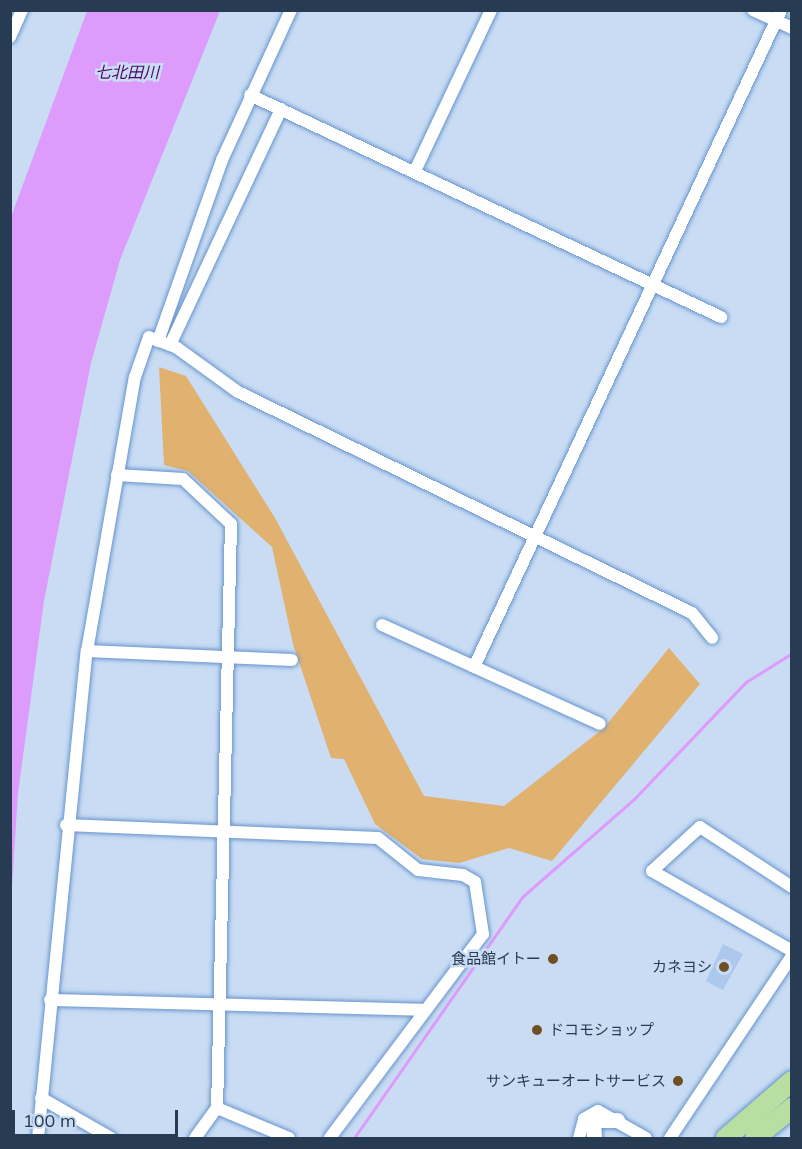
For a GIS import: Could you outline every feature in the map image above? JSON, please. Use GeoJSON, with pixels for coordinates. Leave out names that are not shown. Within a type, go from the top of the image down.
{"type":"FeatureCollection","features":[{"type":"Feature","properties":{"kind":"highway"},"geometry":{"type":"LineString","coordinates":[[726,1138],[792,1082]]}},
{"type":"Feature","properties":{"kind":"highway"},"geometry":{"type":"LineString","coordinates":[[755,1138],[792,1108]]}},
{"type":"Feature","properties":{"kind":"street"},"geometry":{"type":"LineString","coordinates":[[10,38],[22,10]]}},
{"type":"Feature","properties":{"kind":"street"},"geometry":{"type":"LineString","coordinates":[[164,343],[250,95],[291,10]]}},
{"type":"Feature","properties":{"kind":"street"},"geometry":{"type":"LineString","coordinates":[[415,171],[491,10]]}},
{"type":"Feature","properties":{"kind":"street"},"geometry":{"type":"LineString","coordinates":[[753,10],[779,16],[792,28]]}},
{"type":"Feature","properties":{"kind":"street"},"geometry":{"type":"LineString","coordinates":[[474,667],[779,16]]}},
{"type":"Feature","properties":{"kind":"street"},"geometry":{"type":"LineString","coordinates":[[250,95],[654,282],[721,317]]}},
{"type":"Feature","properties":{"kind":"street"},"geometry":{"type":"LineString","coordinates":[[164,343],[281,109]]}},
{"type":"Feature","properties":{"kind":"street"},"geometry":{"type":"LineString","coordinates":[[38,1138],[66,825],[87,651],[135,378],[149,337],[164,343],[238,392],[534,539],[692,613],[712,638]]}},
{"type":"Feature","properties":{"kind":"street"},"geometry":{"type":"LineString","coordinates":[[117,475],[183,479],[231,524],[217,1108],[195,1138]]}},
{"type":"Feature","properties":{"kind":"street"},"geometry":{"type":"LineString","coordinates":[[382,625],[600,724]]}},
{"type":"Feature","properties":{"kind":"street"},"geometry":{"type":"LineString","coordinates":[[87,651],[229,655],[292,660]]}},
{"type":"Feature","properties":{"kind":"street"},"geometry":{"type":"LineString","coordinates":[[66,825],[378,838],[418,870],[463,875],[475,882],[483,934],[330,1138]]}},
{"type":"Feature","properties":{"kind":"street"},"geometry":{"type":"LineString","coordinates":[[792,887],[700,827],[652,871],[792,951]]}},
{"type":"Feature","properties":{"kind":"street"},"geometry":{"type":"LineString","coordinates":[[670,1138],[792,956]]}},
{"type":"Feature","properties":{"kind":"street"},"geometry":{"type":"LineString","coordinates":[[50,1000],[425,1010]]}},
{"type":"Feature","properties":{"kind":"street"},"geometry":{"type":"LineString","coordinates":[[41,1098],[111,1138]]}},
{"type":"Feature","properties":{"kind":"street"},"geometry":{"type":"LineString","coordinates":[[217,1108],[289,1138]]}},
{"type":"Feature","properties":{"kind":"street"},"geometry":{"type":"LineString","coordinates":[[579,1138],[590,1113],[602,1112],[646,1138]]}},
{"type":"Feature","properties":{"kind":"street"},"geometry":{"type":"LineString","coordinates":[[594,1138],[593,1120],[617,1120]]}},
{"type":"Feature","properties":{"kind":"shaded area"},"geometry":{"type":"Polygon","coordinates":[[[159,367],[186,376],[275,518],[424,796],[504,806],[604,728],[669,648],[700,684],[552,861],[509,848],[459,863],[422,859],[375,824],[344,759],[331,758],[293,644],[272,547],[188,471],[164,465],[159,367]]]}},
{"type":"Feature","properties":{"kind":"water","name":"七北田川"},"geometry":{"type":"Polygon","coordinates":[[[87,11],[220,11],[120,260],[91,363],[44,601],[18,793],[11,903],[11,217],[87,11]]]}},
{"type":"Feature","properties":{"kind":"building","name":"カネヨシ"},"geometry":{"type":"Polygon","coordinates":[[[723,944],[743,954],[723,990],[706,981],[723,944]]]}},
{"type":"Feature","properties":{"kind":"waterway"},"geometry":{"type":"LineString","coordinates":[[354,1138],[522,897],[634,799],[746,682],[792,653]]}},
{"type":"Feature","properties":{"kind":"place","name":"食品館イトー"},"geometry":{"type":"Point","coordinates":[553,959]}},
{"type":"Feature","properties":{"kind":"place","name":"カネヨシ"},"geometry":{"type":"Point","coordinates":[724,967]}},
{"type":"Feature","properties":{"kind":"place","name":"ドコモショップ"},"geometry":{"type":"Point","coordinates":[537,1030]}},
{"type":"Feature","properties":{"kind":"place","name":"サンキューオートサービス"},"geometry":{"type":"Point","coordinates":[678,1081]}}]}
